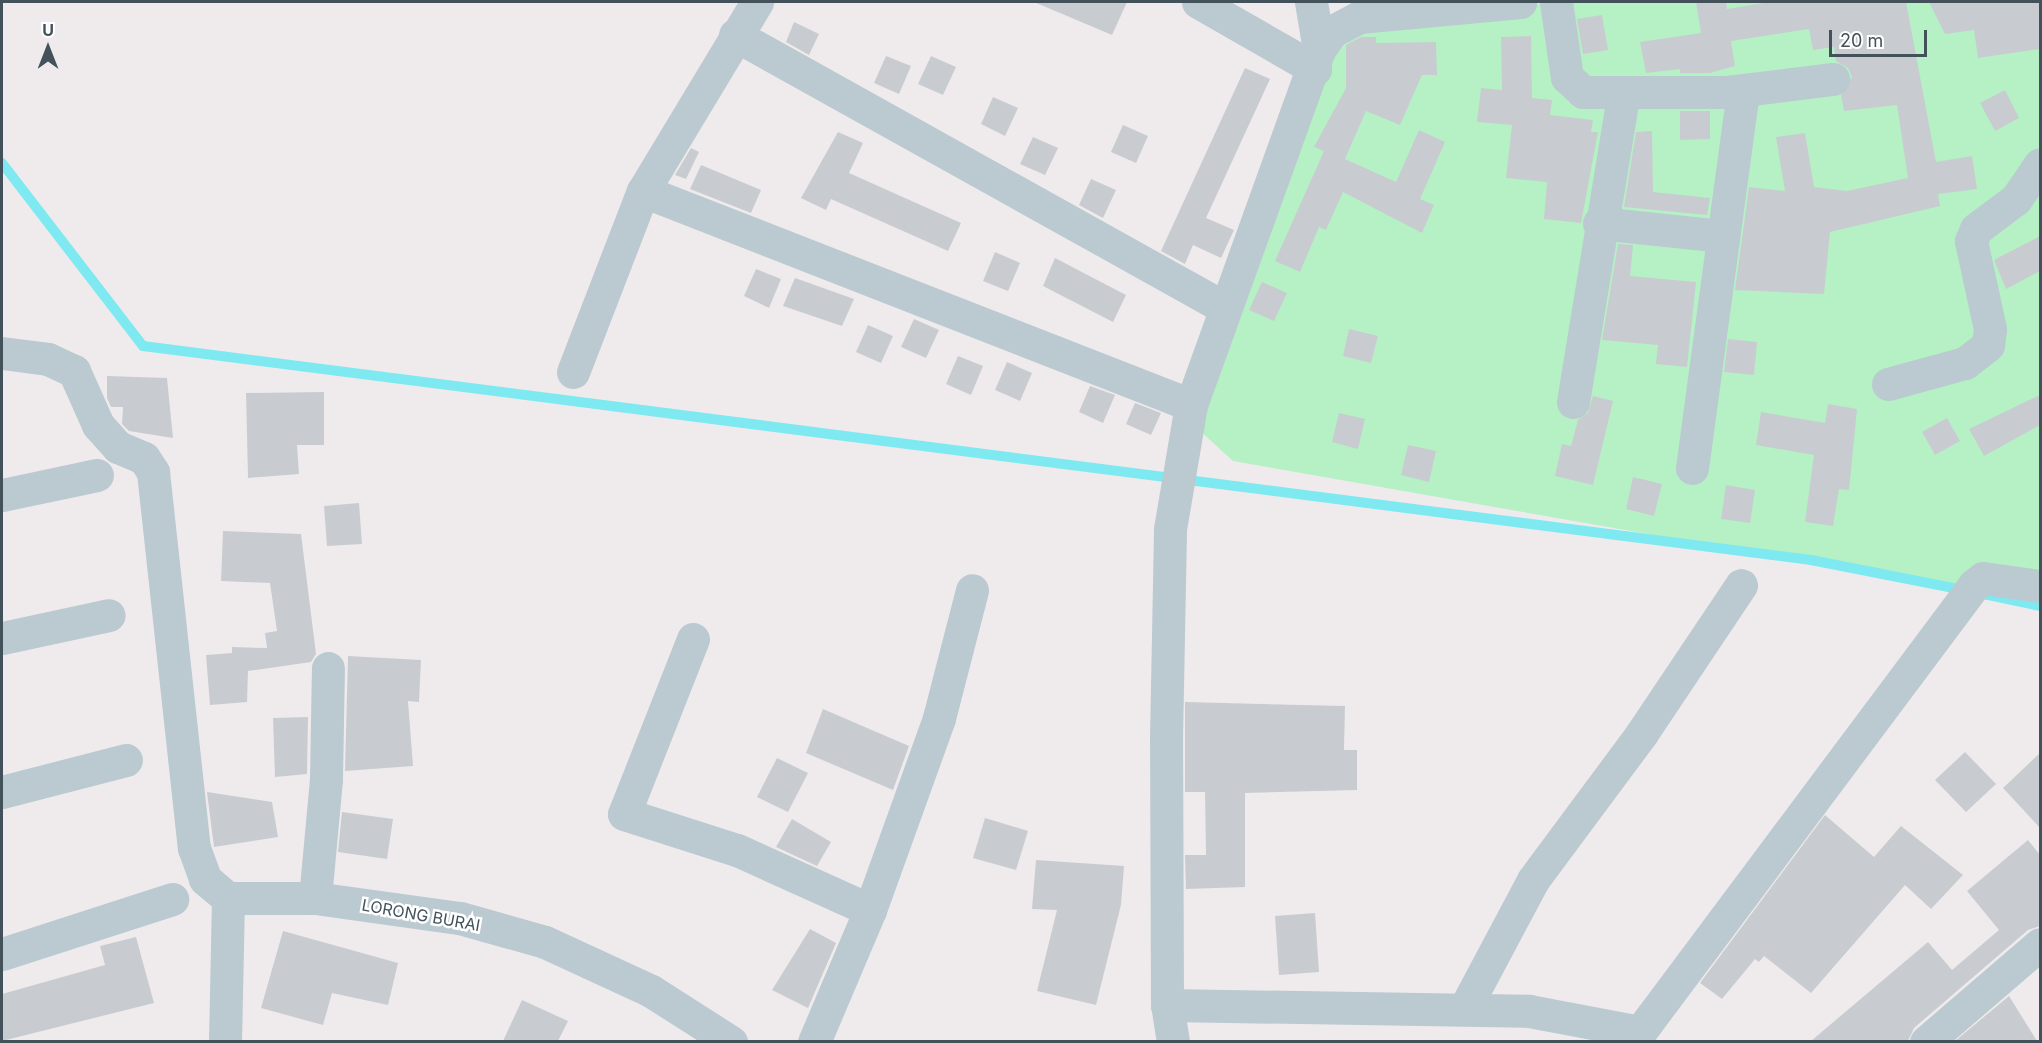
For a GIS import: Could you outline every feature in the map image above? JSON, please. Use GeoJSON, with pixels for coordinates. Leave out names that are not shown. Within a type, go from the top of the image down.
{"type":"FeatureCollection","features":[{"type":"Feature","properties":{"kind":"street"},"geometry":{"type":"LineString","coordinates":[[573,372],[643,191],[757,2]]}},
{"type":"Feature","properties":{"kind":"street"},"geometry":{"type":"LineString","coordinates":[[1198,2],[1317,59]]}},
{"type":"Feature","properties":{"kind":"street"},"geometry":{"type":"LineString","coordinates":[[1311,2],[1317,59]]}},
{"type":"Feature","properties":{"kind":"street"},"geometry":{"type":"LineString","coordinates":[[1173,1041],[1167,1005],[1166,739],[1174,497],[1180,454],[1191,405],[1317,59],[1331,32],[1359,17],[1520,2]]}},
{"type":"Feature","properties":{"kind":"street"},"geometry":{"type":"LineString","coordinates":[[1556,2],[1572,86],[1583,92],[1623,95],[1743,91],[1833,79]]}},
{"type":"Feature","properties":{"kind":"street"},"geometry":{"type":"LineString","coordinates":[[735,35],[1225,308]]}},
{"type":"Feature","properties":{"kind":"street"},"geometry":{"type":"LineString","coordinates":[[1692,468],[1743,91]]}},
{"type":"Feature","properties":{"kind":"street"},"geometry":{"type":"LineString","coordinates":[[1573,402],[1599,223],[1623,95]]}},
{"type":"Feature","properties":{"kind":"street"},"geometry":{"type":"LineString","coordinates":[[1888,384],[1965,363],[1988,345],[1990,329],[1971,241],[1976,229],[2016,200],[2040,164]]}},
{"type":"Feature","properties":{"kind":"street"},"geometry":{"type":"LineString","coordinates":[[643,191],[1191,405]]}},
{"type":"Feature","properties":{"kind":"street"},"geometry":{"type":"LineString","coordinates":[[1599,223],[1723,236]]}},
{"type":"Feature","properties":{"kind":"street"},"geometry":{"type":"LineString","coordinates":[[2,353],[48,359],[74,371],[98,425],[118,447],[144,458],[153,472],[194,848],[205,879],[228,898],[225,1041]]}},
{"type":"Feature","properties":{"kind":"street"},"geometry":{"type":"LineString","coordinates":[[2,495],[97,475]]}},
{"type":"Feature","properties":{"kind":"street"},"geometry":{"type":"LineString","coordinates":[[1167,1005],[1466,1008],[1562,1014],[1619,1032],[1640,1032],[1983,578],[2040,586]]}},
{"type":"Feature","properties":{"kind":"street"},"geometry":{"type":"LineString","coordinates":[[1466,1008],[1533,880],[1642,734],[1741,585]]}},
{"type":"Feature","properties":{"kind":"street"},"geometry":{"type":"LineString","coordinates":[[813,1041],[870,910],[939,718],[972,590]]}},
{"type":"Feature","properties":{"kind":"street"},"geometry":{"type":"LineString","coordinates":[[2,638],[109,615]]}},
{"type":"Feature","properties":{"kind":"street"},"geometry":{"type":"LineString","coordinates":[[693,639],[624,814],[737,850],[870,910]]}},
{"type":"Feature","properties":{"kind":"street"},"geometry":{"type":"LineString","coordinates":[[315,898],[326,779],[328,668]]}},
{"type":"Feature","properties":{"kind":"street"},"geometry":{"type":"LineString","coordinates":[[2,792],[126,760]]}},
{"type":"Feature","properties":{"kind":"street","name":"LORONG BURAI"},"geometry":{"type":"LineString","coordinates":[[228,898],[315,898],[460,918],[545,942],[651,991],[731,1041]]}},
{"type":"Feature","properties":{"kind":"street"},"geometry":{"type":"LineString","coordinates":[[2,954],[172,899]]}},
{"type":"Feature","properties":{"kind":"street"},"geometry":{"type":"LineString","coordinates":[[1926,1041],[2040,944]]}},
{"type":"Feature","properties":{"kind":"green space"},"geometry":{"type":"Polygon","coordinates":[[[1554,2],[2040,2],[2040,603],[1233,461],[1189,421],[1339,28],[1554,2]]]}},
{"type":"Feature","properties":{"kind":"building"},"geometry":{"type":"Polygon","coordinates":[[[1034,2],[1127,2],[1112,35],[1034,2]]]}},
{"type":"Feature","properties":{"kind":"building"},"geometry":{"type":"Polygon","coordinates":[[[1696,2],[1726,2],[1727,9],[1770,2],[1906,2],[1936,162],[1972,156],[1977,189],[1938,194],[1940,206],[1830,232],[1824,294],[1735,290],[1749,187],[1785,191],[1776,137],[1805,133],[1814,187],[1847,191],[1908,178],[1897,105],[1844,111],[1841,95],[1852,77],[1848,68],[1836,61],[1834,47],[1813,50],[1809,29],[1731,41],[1735,66],[1710,73],[1680,73],[1680,69],[1646,73],[1640,42],[1701,33],[1696,2]]]}},
{"type":"Feature","properties":{"kind":"building"},"geometry":{"type":"Polygon","coordinates":[[[1929,2],[2040,2],[2040,49],[1978,58],[1974,30],[1945,34],[1929,2]]]}},
{"type":"Feature","properties":{"kind":"building"},"geometry":{"type":"Polygon","coordinates":[[[1602,15],[1608,50],[1583,54],[1577,19],[1602,15]]]}},
{"type":"Feature","properties":{"kind":"building"},"geometry":{"type":"Polygon","coordinates":[[[794,22],[819,34],[809,55],[786,42],[794,22]]]}},
{"type":"Feature","properties":{"kind":"building"},"geometry":{"type":"Polygon","coordinates":[[[1531,36],[1532,98],[1552,100],[1550,115],[1593,120],[1591,132],[1598,132],[1581,223],[1544,219],[1547,182],[1506,178],[1512,125],[1477,122],[1481,88],[1502,90],[1501,37],[1531,36]]]}},
{"type":"Feature","properties":{"kind":"building"},"geometry":{"type":"Polygon","coordinates":[[[1361,37],[1376,37],[1376,43],[1436,42],[1437,75],[1422,75],[1400,125],[1366,111],[1345,159],[1396,182],[1419,130],[1445,142],[1420,199],[1434,205],[1422,233],[1343,192],[1326,230],[1319,227],[1300,272],[1275,261],[1324,151],[1314,147],[1346,88],[1346,45],[1361,37]]]}},
{"type":"Feature","properties":{"kind":"building"},"geometry":{"type":"Polygon","coordinates":[[[886,56],[911,66],[899,94],[874,83],[886,56]]]}},
{"type":"Feature","properties":{"kind":"building"},"geometry":{"type":"Polygon","coordinates":[[[931,56],[956,67],[943,95],[918,84],[931,56]]]}},
{"type":"Feature","properties":{"kind":"building"},"geometry":{"type":"Polygon","coordinates":[[[1245,68],[1270,79],[1206,218],[1234,230],[1221,258],[1193,245],[1185,264],[1161,251],[1245,68]]]}},
{"type":"Feature","properties":{"kind":"building"},"geometry":{"type":"Polygon","coordinates":[[[2005,90],[2019,118],[1995,131],[1980,103],[2005,90]]]}},
{"type":"Feature","properties":{"kind":"building"},"geometry":{"type":"Polygon","coordinates":[[[993,97],[1018,108],[1005,136],[981,124],[993,97]]]}},
{"type":"Feature","properties":{"kind":"building"},"geometry":{"type":"Polygon","coordinates":[[[1680,111],[1710,111],[1710,139],[1680,140],[1680,111]]]}},
{"type":"Feature","properties":{"kind":"building"},"geometry":{"type":"Polygon","coordinates":[[[1123,125],[1148,136],[1136,163],[1111,152],[1123,125]]]}},
{"type":"Feature","properties":{"kind":"building"},"geometry":{"type":"Polygon","coordinates":[[[1652,131],[1653,192],[1710,198],[1707,215],[1624,207],[1636,132],[1652,131]]]}},
{"type":"Feature","properties":{"kind":"building"},"geometry":{"type":"Polygon","coordinates":[[[838,132],[863,143],[849,173],[961,223],[948,251],[831,199],[826,210],[801,198],[838,132]]]}},
{"type":"Feature","properties":{"kind":"building"},"geometry":{"type":"Polygon","coordinates":[[[1033,137],[1058,148],[1045,175],[1020,164],[1033,137]]]}},
{"type":"Feature","properties":{"kind":"building"},"geometry":{"type":"Polygon","coordinates":[[[691,148],[699,152],[686,179],[675,175],[691,148]]]}},
{"type":"Feature","properties":{"kind":"building"},"geometry":{"type":"Polygon","coordinates":[[[701,165],[761,190],[751,213],[690,189],[701,165]]]}},
{"type":"Feature","properties":{"kind":"building"},"geometry":{"type":"Polygon","coordinates":[[[1091,179],[1116,190],[1103,218],[1079,205],[1091,179]]]}},
{"type":"Feature","properties":{"kind":"building"},"geometry":{"type":"Polygon","coordinates":[[[2040,236],[2040,271],[2006,289],[1994,260],[2040,236]]]}},
{"type":"Feature","properties":{"kind":"building"},"geometry":{"type":"Polygon","coordinates":[[[1618,244],[1633,245],[1630,276],[1696,282],[1687,367],[1656,364],[1658,345],[1602,340],[1618,244]]]}},
{"type":"Feature","properties":{"kind":"building"},"geometry":{"type":"Polygon","coordinates":[[[995,252],[1020,263],[1008,291],[983,281],[995,252]]]}},
{"type":"Feature","properties":{"kind":"building"},"geometry":{"type":"Polygon","coordinates":[[[1055,258],[1126,295],[1113,322],[1043,286],[1055,258]]]}},
{"type":"Feature","properties":{"kind":"building"},"geometry":{"type":"Polygon","coordinates":[[[756,269],[781,279],[769,308],[744,296],[756,269]]]}},
{"type":"Feature","properties":{"kind":"building"},"geometry":{"type":"Polygon","coordinates":[[[795,278],[854,299],[842,326],[783,306],[795,278]]]}},
{"type":"Feature","properties":{"kind":"building"},"geometry":{"type":"Polygon","coordinates":[[[1262,282],[1287,293],[1274,321],[1249,310],[1262,282]]]}},
{"type":"Feature","properties":{"kind":"building"},"geometry":{"type":"Polygon","coordinates":[[[914,319],[939,330],[926,358],[901,347],[914,319]]]}},
{"type":"Feature","properties":{"kind":"building"},"geometry":{"type":"Polygon","coordinates":[[[868,325],[893,336],[881,363],[856,352],[868,325]]]}},
{"type":"Feature","properties":{"kind":"building"},"geometry":{"type":"Polygon","coordinates":[[[1349,329],[1378,336],[1371,363],[1343,356],[1349,329]]]}},
{"type":"Feature","properties":{"kind":"building"},"geometry":{"type":"Polygon","coordinates":[[[1728,339],[1757,342],[1754,375],[1724,372],[1728,339]]]}},
{"type":"Feature","properties":{"kind":"building"},"geometry":{"type":"Polygon","coordinates":[[[958,356],[983,366],[971,395],[946,384],[958,356]]]}},
{"type":"Feature","properties":{"kind":"building"},"geometry":{"type":"Polygon","coordinates":[[[1007,362],[1032,373],[1020,401],[995,390],[1007,362]]]}},
{"type":"Feature","properties":{"kind":"building"},"geometry":{"type":"Polygon","coordinates":[[[107,376],[167,378],[173,438],[129,431],[122,424],[123,407],[111,407],[107,398],[107,376]]]}},
{"type":"Feature","properties":{"kind":"building"},"geometry":{"type":"Polygon","coordinates":[[[1090,386],[1115,395],[1103,423],[1079,412],[1090,386]]]}},
{"type":"Feature","properties":{"kind":"building"},"geometry":{"type":"Polygon","coordinates":[[[324,392],[324,445],[297,445],[299,474],[248,478],[246,393],[324,392]]]}},
{"type":"Feature","properties":{"kind":"building"},"geometry":{"type":"Polygon","coordinates":[[[2040,395],[2040,425],[1984,456],[1969,429],[2040,395]]]}},
{"type":"Feature","properties":{"kind":"building"},"geometry":{"type":"Polygon","coordinates":[[[1593,396],[1613,401],[1593,485],[1555,476],[1562,444],[1571,446],[1578,420],[1588,413],[1593,396]]]}},
{"type":"Feature","properties":{"kind":"building"},"geometry":{"type":"Polygon","coordinates":[[[1135,403],[1161,413],[1151,435],[1126,424],[1135,403]]]}},
{"type":"Feature","properties":{"kind":"building"},"geometry":{"type":"Polygon","coordinates":[[[1828,404],[1857,409],[1849,490],[1839,489],[1833,526],[1805,522],[1814,455],[1756,445],[1761,412],[1825,423],[1828,404]]]}},
{"type":"Feature","properties":{"kind":"building"},"geometry":{"type":"Polygon","coordinates":[[[1339,413],[1365,419],[1358,449],[1332,442],[1339,413]]]}},
{"type":"Feature","properties":{"kind":"building"},"geometry":{"type":"Polygon","coordinates":[[[1947,418],[1960,441],[1935,455],[1922,432],[1947,418]]]}},
{"type":"Feature","properties":{"kind":"building"},"geometry":{"type":"Polygon","coordinates":[[[1408,445],[1436,451],[1429,482],[1401,475],[1408,445]]]}},
{"type":"Feature","properties":{"kind":"building"},"geometry":{"type":"Polygon","coordinates":[[[1633,477],[1662,484],[1654,516],[1626,509],[1633,477]]]}},
{"type":"Feature","properties":{"kind":"building"},"geometry":{"type":"Polygon","coordinates":[[[1726,485],[1755,490],[1750,523],[1721,519],[1726,485]]]}},
{"type":"Feature","properties":{"kind":"building"},"geometry":{"type":"Polygon","coordinates":[[[359,503],[362,544],[327,546],[324,506],[359,503]]]}},
{"type":"Feature","properties":{"kind":"building"},"geometry":{"type":"Polygon","coordinates":[[[223,531],[301,534],[316,654],[311,662],[248,671],[247,702],[210,705],[206,655],[232,653],[232,647],[267,648],[265,633],[277,631],[270,583],[221,581],[223,531]]]}},
{"type":"Feature","properties":{"kind":"building"},"geometry":{"type":"Polygon","coordinates":[[[348,656],[421,660],[419,702],[408,701],[413,766],[345,771],[348,656]]]}},
{"type":"Feature","properties":{"kind":"building"},"geometry":{"type":"Polygon","coordinates":[[[1185,702],[1345,706],[1344,750],[1357,750],[1357,790],[1245,793],[1245,887],[1186,889],[1185,855],[1206,855],[1205,792],[1185,792],[1185,702]]]}},
{"type":"Feature","properties":{"kind":"building"},"geometry":{"type":"Polygon","coordinates":[[[823,709],[909,746],[893,790],[806,753],[823,709]]]}},
{"type":"Feature","properties":{"kind":"building"},"geometry":{"type":"Polygon","coordinates":[[[308,717],[307,774],[275,777],[273,718],[308,717]]]}},
{"type":"Feature","properties":{"kind":"building"},"geometry":{"type":"Polygon","coordinates":[[[1965,752],[1996,784],[1966,812],[1935,780],[1965,752]]]}},
{"type":"Feature","properties":{"kind":"building"},"geometry":{"type":"Polygon","coordinates":[[[2040,753],[2040,828],[2003,788],[2040,753]]]}},
{"type":"Feature","properties":{"kind":"building"},"geometry":{"type":"Polygon","coordinates":[[[777,758],[808,773],[788,812],[757,797],[777,758]]]}},
{"type":"Feature","properties":{"kind":"building"},"geometry":{"type":"Polygon","coordinates":[[[207,792],[272,802],[278,837],[214,847],[207,792]]]}},
{"type":"Feature","properties":{"kind":"building"},"geometry":{"type":"Polygon","coordinates":[[[342,812],[393,819],[387,859],[338,852],[342,812]]]}},
{"type":"Feature","properties":{"kind":"building"},"geometry":{"type":"Polygon","coordinates":[[[1825,815],[1874,857],[1901,826],[1963,875],[1931,909],[1905,885],[1811,993],[1764,956],[1759,962],[1755,959],[1722,999],[1700,983],[1825,815]]]}},
{"type":"Feature","properties":{"kind":"building"},"geometry":{"type":"Polygon","coordinates":[[[985,818],[1028,831],[1016,870],[973,858],[985,818]]]}},
{"type":"Feature","properties":{"kind":"building"},"geometry":{"type":"Polygon","coordinates":[[[792,819],[831,842],[817,866],[776,847],[792,819]]]}},
{"type":"Feature","properties":{"kind":"building"},"geometry":{"type":"Polygon","coordinates":[[[2028,840],[2040,855],[2040,926],[2028,930],[1914,1028],[1908,1041],[1811,1041],[1928,942],[1952,970],[1999,930],[1967,891],[2028,840]]]}},
{"type":"Feature","properties":{"kind":"building"},"geometry":{"type":"Polygon","coordinates":[[[1036,860],[1124,866],[1121,905],[1096,1005],[1037,991],[1057,910],[1032,909],[1036,860]]]}},
{"type":"Feature","properties":{"kind":"building"},"geometry":{"type":"Polygon","coordinates":[[[1315,913],[1319,972],[1279,975],[1275,916],[1315,913]]]}},
{"type":"Feature","properties":{"kind":"building"},"geometry":{"type":"Polygon","coordinates":[[[810,929],[836,943],[808,1008],[772,990],[810,929]]]}},
{"type":"Feature","properties":{"kind":"building"},"geometry":{"type":"Polygon","coordinates":[[[283,931],[398,963],[388,1005],[332,993],[323,1025],[261,1008],[283,931]]]}},
{"type":"Feature","properties":{"kind":"building"},"geometry":{"type":"Polygon","coordinates":[[[136,937],[154,1003],[2,1041],[2,994],[105,965],[100,946],[136,937]]]}},
{"type":"Feature","properties":{"kind":"building"},"geometry":{"type":"Polygon","coordinates":[[[2009,996],[2037,1041],[1955,1041],[2009,996]]]}},
{"type":"Feature","properties":{"kind":"building"},"geometry":{"type":"Polygon","coordinates":[[[522,1000],[568,1021],[558,1041],[503,1041],[522,1000]]]}},
{"type":"Feature","properties":{"kind":"waterway"},"geometry":{"type":"LineString","coordinates":[[2,163],[143,346],[1811,560],[1964,590]]}},
{"type":"Feature","properties":{"kind":"waterway"},"geometry":{"type":"LineString","coordinates":[[1979,593],[2040,606]]}}]}
